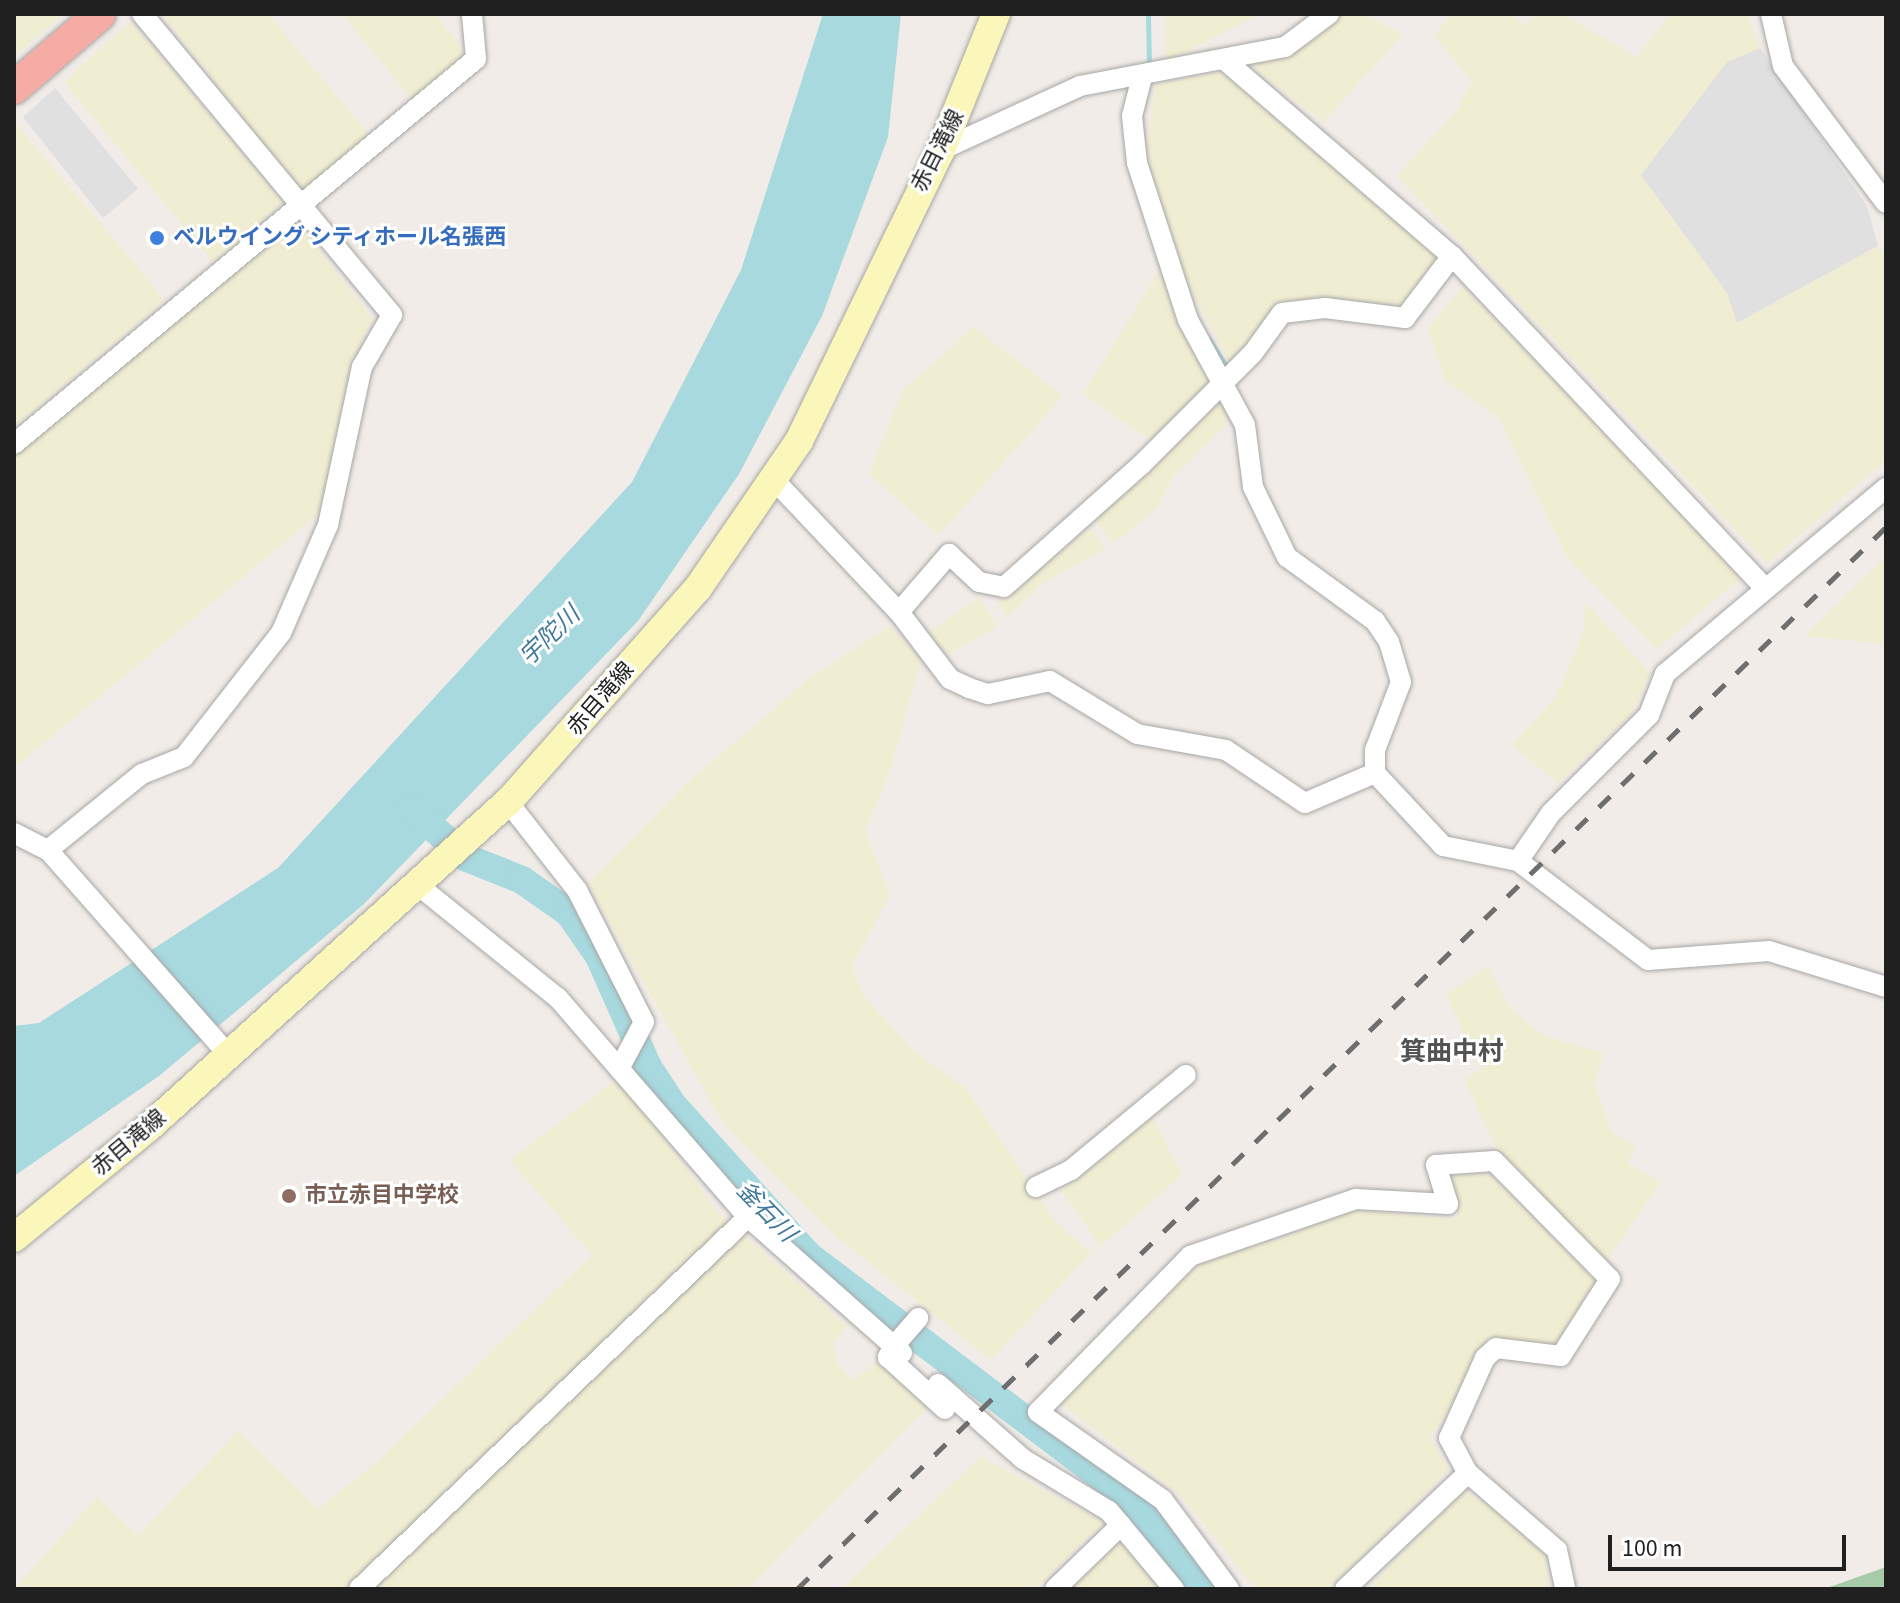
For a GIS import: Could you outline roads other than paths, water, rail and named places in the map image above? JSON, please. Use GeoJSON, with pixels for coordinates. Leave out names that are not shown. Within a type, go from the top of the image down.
{"type":"FeatureCollection","features":[{"type":"Feature","properties":{"kind":"highway"},"geometry":{"type":"LineString","coordinates":[[14,88],[100,14]]}},
{"type":"Feature","properties":{"kind":"main road","name":"赤目滝線"},"geometry":{"type":"LineString","coordinates":[[14,1238],[419,886],[508,802],[698,588],[775,481],[941,150],[996,14]]}},
{"type":"Feature","properties":{"kind":"street"},"geometry":{"type":"LineString","coordinates":[[48,850],[142,774],[184,757],[281,633],[328,525],[362,367],[392,315],[142,14]]}},
{"type":"Feature","properties":{"kind":"street"},"geometry":{"type":"LineString","coordinates":[[14,444],[476,59],[472,14]]}},
{"type":"Feature","properties":{"kind":"street"},"geometry":{"type":"LineString","coordinates":[[941,150],[1080,86],[1227,62],[1285,47],[1329,14]]}},
{"type":"Feature","properties":{"kind":"street"},"geometry":{"type":"LineString","coordinates":[[1771,14],[1783,66],[1886,203]]}},
{"type":"Feature","properties":{"kind":"street"},"geometry":{"type":"LineString","coordinates":[[1227,62],[1452,256],[1765,588]]}},
{"type":"Feature","properties":{"kind":"street"},"geometry":{"type":"LineString","coordinates":[[1142,77],[1132,116],[1137,163],[1188,320],[1226,380],[1245,425],[1253,487],[1287,557],[1375,621],[1389,642],[1401,682],[1375,750],[1375,773],[1443,846],[1518,861],[1648,960],[1769,951],[1886,987]]}},
{"type":"Feature","properties":{"kind":"street"},"geometry":{"type":"LineString","coordinates":[[899,612],[949,554],[979,582],[1004,587],[1226,380],[1282,313],[1325,308],[1405,318],[1452,256]]}},
{"type":"Feature","properties":{"kind":"street"},"geometry":{"type":"LineString","coordinates":[[775,481],[899,612],[950,679],[988,694],[1050,681],[1137,734],[1226,750],[1290,798],[1305,803],[1375,773]]}},
{"type":"Feature","properties":{"kind":"street"},"geometry":{"type":"LineString","coordinates":[[1518,861],[1551,813],[1649,715],[1665,674],[1886,488]]}},
{"type":"Feature","properties":{"kind":"street"},"geometry":{"type":"LineString","coordinates":[[508,802],[577,890],[642,1026],[624,1061]]}},
{"type":"Feature","properties":{"kind":"street"},"geometry":{"type":"LineString","coordinates":[[14,833],[48,850],[226,1051]]}},
{"type":"Feature","properties":{"kind":"street"},"geometry":{"type":"LineString","coordinates":[[419,886],[558,998],[624,1061],[748,1217],[897,1343],[1003,1445],[1083,1491],[1121,1525],[1174,1589]]}},
{"type":"Feature","properties":{"kind":"street"},"geometry":{"type":"LineString","coordinates":[[1036,1187],[1071,1170],[1186,1075]]}},
{"type":"Feature","properties":{"kind":"street"},"geometry":{"type":"LineString","coordinates":[[1229,1589],[1163,1500],[1038,1412],[1190,1256],[1219,1240],[1356,1199],[1448,1204],[1436,1165],[1494,1161],[1610,1279],[1561,1356],[1496,1348],[1485,1358],[1449,1438],[1468,1473],[1557,1550],[1565,1589]]}},
{"type":"Feature","properties":{"kind":"street"},"geometry":{"type":"LineString","coordinates":[[359,1589],[748,1217]]}},
{"type":"Feature","properties":{"kind":"street"},"geometry":{"type":"LineString","coordinates":[[917,1321],[888,1357],[945,1409]]}},
{"type":"Feature","properties":{"kind":"street"},"geometry":{"type":"LineString","coordinates":[[1345,1589],[1468,1473]]}},
{"type":"Feature","properties":{"kind":"street"},"geometry":{"type":"LineString","coordinates":[[1055,1589],[1121,1525]]}},
{"type":"Feature","properties":{"kind":"water","name":"宇陀川"},"geometry":{"type":"Polygon","coordinates":[[[823,14],[901,14],[888,137],[822,316],[739,474],[638,621],[364,904],[159,1076],[14,1176],[14,1026],[39,1023],[278,868],[632,482],[741,270],[823,14]]]}},
{"type":"Feature","properties":{"kind":"waterway"},"geometry":{"type":"LineString","coordinates":[[1148,14],[1149,66]]}},
{"type":"Feature","properties":{"kind":"waterway"},"geometry":{"type":"LineString","coordinates":[[1209,339],[1226,366]]}},
{"type":"Feature","properties":{"kind":"waterway","name":"釜石川"},"geometry":{"type":"LineString","coordinates":[[411,808],[467,858],[522,880],[569,913],[599,956],[648,1067],[673,1105],[809,1256],[1132,1500],[1205,1589]]}},
{"type":"Feature","properties":{"kind":"railway"},"geometry":{"type":"LineString","coordinates":[[797,1589],[1886,527]]}},
{"type":"Feature","properties":{"kind":"place","name":"ベルウイング シティホール名張西"},"geometry":{"type":"Point","coordinates":[157,238]}},
{"type":"Feature","properties":{"kind":"place","name":"市立赤目中学校"},"geometry":{"type":"Point","coordinates":[289,1196]}},
{"type":"Feature","properties":{"kind":"district","name":"箕曲中村"},"geometry":{"type":"Point","coordinates":[1452,1052]}}]}
